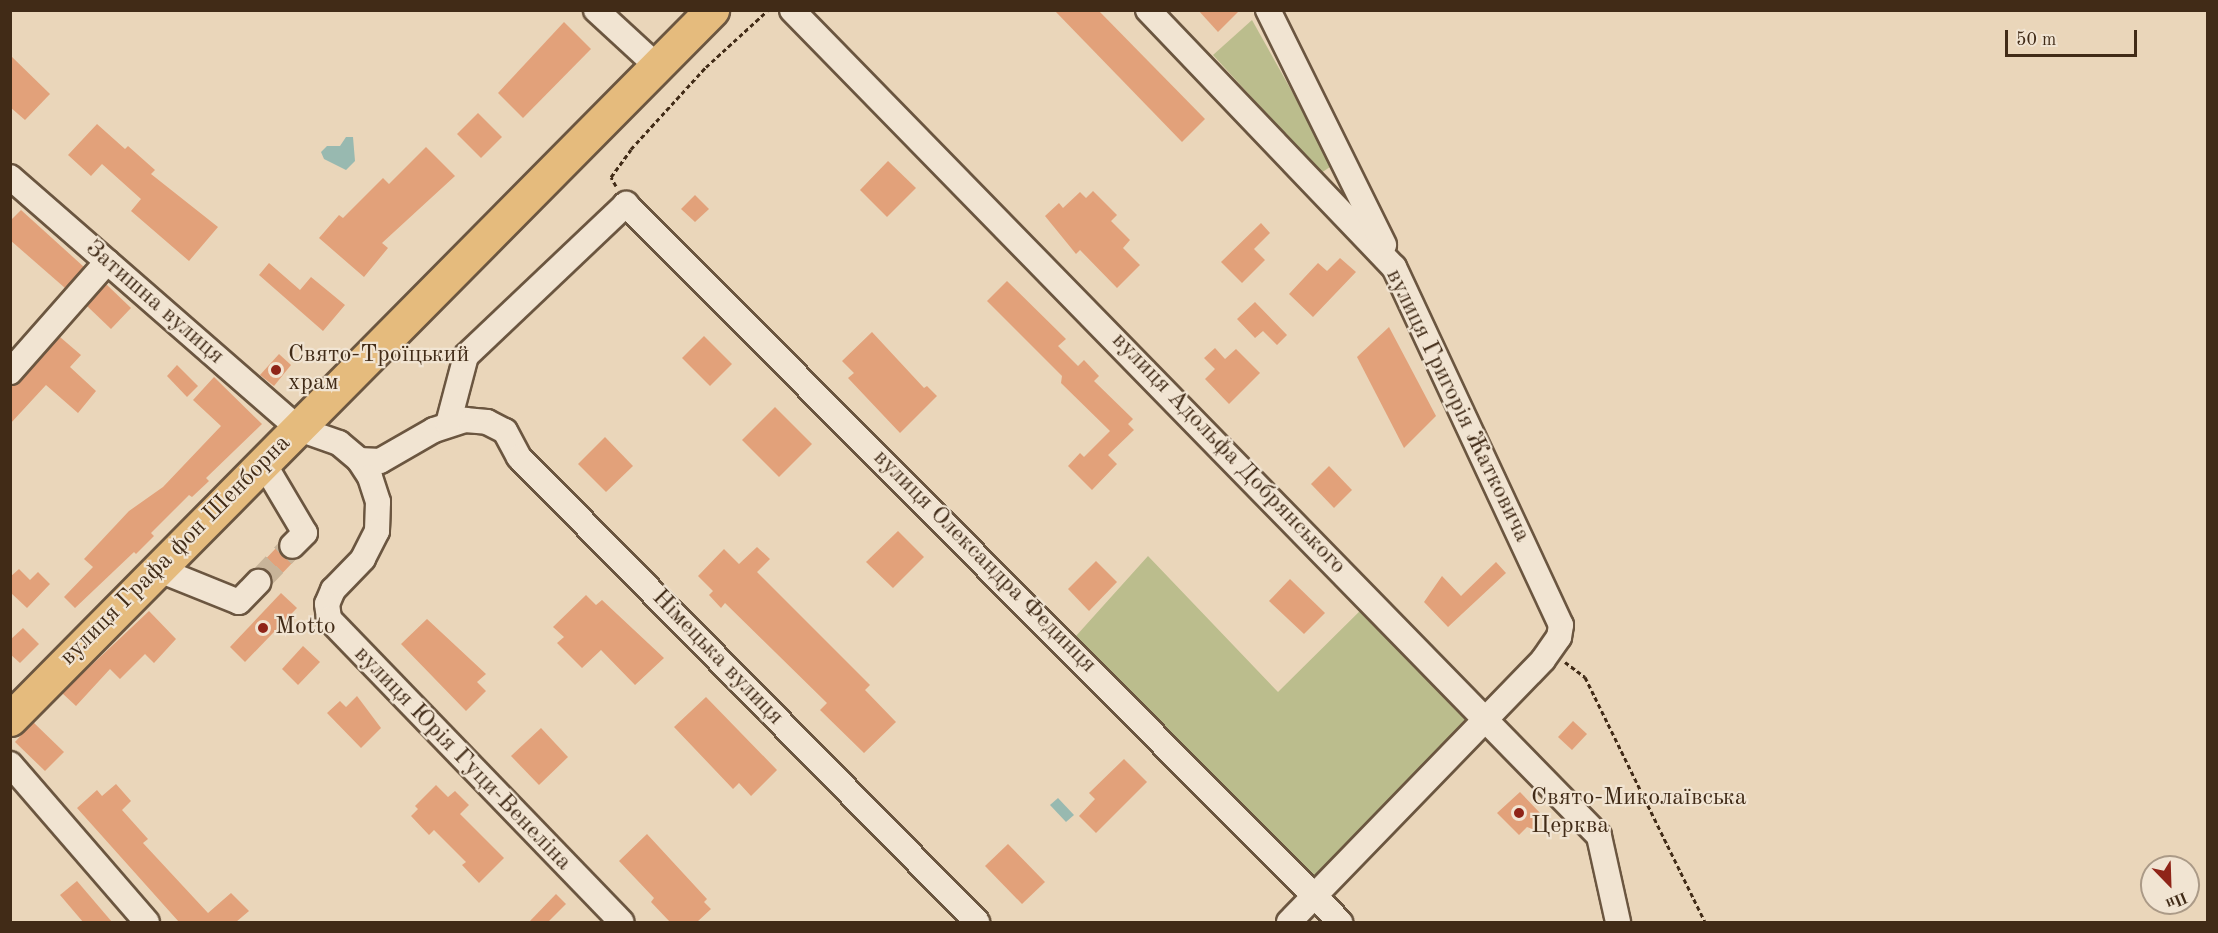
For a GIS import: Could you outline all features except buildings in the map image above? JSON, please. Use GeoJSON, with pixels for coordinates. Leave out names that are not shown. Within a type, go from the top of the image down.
{"type":"FeatureCollection","features":[{"type":"Feature","properties":{"kind":"highway"},"geometry":{"type":"LineString","coordinates":[[298,429],[712,10]]}},
{"type":"Feature","properties":{"kind":"highway","name":"вулиця Графа фон Шенборна"},"geometry":{"type":"LineString","coordinates":[[10,719],[298,429]]}},
{"type":"Feature","properties":{"kind":"street"},"geometry":{"type":"LineString","coordinates":[[596,10],[657,66]]}},
{"type":"Feature","properties":{"kind":"street","name":"вулиця Адольфа Добрянського"},"geometry":{"type":"LineString","coordinates":[[792,10],[1487,718],[1599,836],[1618,922]]}},
{"type":"Feature","properties":{"kind":"street","name":"вулиця Григорія Жатковича"},"geometry":{"type":"LineString","coordinates":[[1148,10],[1394,267],[1561,625],[1559,637],[1543,660],[1288,922]]}},
{"type":"Feature","properties":{"kind":"street"},"geometry":{"type":"LineString","coordinates":[[1268,10],[1394,267]]}},
{"type":"Feature","properties":{"kind":"street","name":"Затишна вулиця"},"geometry":{"type":"LineString","coordinates":[[10,177],[298,429]]}},
{"type":"Feature","properties":{"kind":"street"},"geometry":{"type":"LineString","coordinates":[[359,460],[380,461],[448,424],[466,356],[626,204]]}},
{"type":"Feature","properties":{"kind":"street","name":"вулиця Олександра Фединця"},"geometry":{"type":"LineString","coordinates":[[626,204],[1316,895],[1340,922]]}},
{"type":"Feature","properties":{"kind":"street"},"geometry":{"type":"LineString","coordinates":[[10,372],[107,262]]}},
{"type":"Feature","properties":{"kind":"street","name":"Німецька вулиця"},"geometry":{"type":"LineString","coordinates":[[448,424],[487,422],[505,431],[519,457],[977,922]]}},
{"type":"Feature","properties":{"kind":"street","name":"вулиця Графа фон Шенборна"},"geometry":{"type":"LineString","coordinates":[[298,429],[339,443],[359,460]]}},
{"type":"Feature","properties":{"kind":"street","name":"вулиця Юрія Гуци-Венеліна"},"geometry":{"type":"LineString","coordinates":[[359,460],[370,477],[378,502],[377,531],[363,559],[333,590],[327,604],[329,619],[622,922]]}},
{"type":"Feature","properties":{"kind":"street"},"geometry":{"type":"LineString","coordinates":[[264,464],[304,533],[292,546]]}},
{"type":"Feature","properties":{"kind":"street"},"geometry":{"type":"LineString","coordinates":[[157,569],[238,602],[258,582]]}},
{"type":"Feature","properties":{"kind":"street"},"geometry":{"type":"LineString","coordinates":[[10,764],[147,922]]}},
{"type":"Feature","properties":{"kind":"path"},"geometry":{"type":"LineString","coordinates":[[626,204],[611,177],[616,166],[706,68],[768,10]]}},
{"type":"Feature","properties":{"kind":"path"},"geometry":{"type":"LineString","coordinates":[[1543,660],[1569,663],[1585,677],[1705,922]]}},
{"type":"Feature","properties":{"kind":"green space"},"geometry":{"type":"Polygon","coordinates":[[[1252,20],[1333,165],[1321,173],[1213,55],[1252,20]]]}},
{"type":"Feature","properties":{"kind":"green space"},"geometry":{"type":"Polygon","coordinates":[[[1148,556],[1278,692],[1371,600],[1487,718],[1316,895],[1067,646],[1148,556]]]}},
{"type":"Feature","properties":{"kind":"water"},"geometry":{"type":"Polygon","coordinates":[[[346,137],[353,137],[355,161],[346,170],[324,159],[321,152],[327,146],[340,146],[346,137]]]}},
{"type":"Feature","properties":{"kind":"water"},"geometry":{"type":"Polygon","coordinates":[[[1058,798],[1074,815],[1066,822],[1050,805],[1058,798]]]}},
{"type":"Feature","properties":{"kind":"tunnel"},"geometry":{"type":"LineString","coordinates":[[258,582],[292,546]]}},
{"type":"Feature","properties":{"kind":"place","name":"Свято-Троїцький храм"},"geometry":{"type":"Point","coordinates":[276,370]}},
{"type":"Feature","properties":{"kind":"place","name":"Motto"},"geometry":{"type":"Point","coordinates":[263,628]}},
{"type":"Feature","properties":{"kind":"place","name":"Свято-Миколаївська Церква"},"geometry":{"type":"Point","coordinates":[1519,813]}}]}
